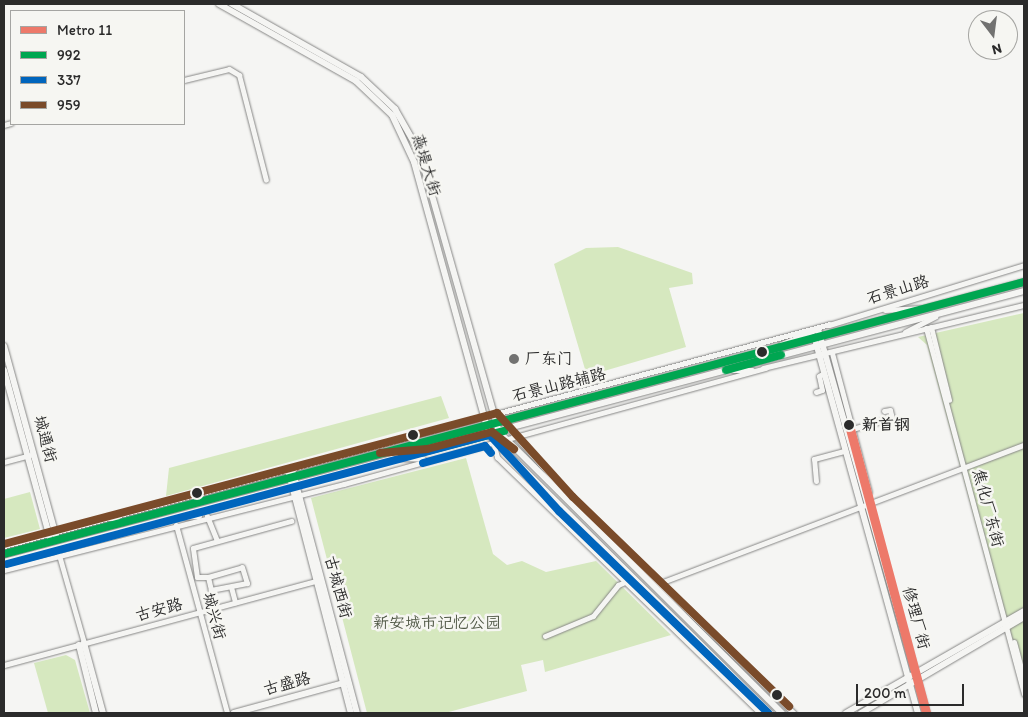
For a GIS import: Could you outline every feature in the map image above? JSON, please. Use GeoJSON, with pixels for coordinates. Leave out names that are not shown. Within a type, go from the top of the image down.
{"type":"FeatureCollection","features":[{"type":"Feature","properties":{"kind":"main road","name":"燕堤大街"},"geometry":{"type":"LineString","coordinates":[[219,4],[356,81],[392,115],[414,162],[485,425],[493,442],[608,553],[720,669],[737,681],[770,713]]}},
{"type":"Feature","properties":{"kind":"main road","name":"燕堤大街"},"geometry":{"type":"LineString","coordinates":[[232,4],[361,77],[395,109],[420,153],[492,413],[504,440],[591,528],[782,713]]}},
{"type":"Feature","properties":{"kind":"main road","name":"石景山路"},"geometry":{"type":"LineString","coordinates":[[4,554],[495,423],[817,333],[1024,282]]}},
{"type":"Feature","properties":{"kind":"main road","name":"石景山路"},"geometry":{"type":"LineString","coordinates":[[4,562],[168,518],[295,487],[398,458],[509,430],[623,397],[1024,291]]}},
{"type":"Feature","properties":{"kind":"main road","name":"修理厂街"},"geometry":{"type":"LineString","coordinates":[[817,333],[830,353],[868,505],[927,713]]}},
{"type":"Feature","properties":{"kind":"main road"},"geometry":{"type":"LineString","coordinates":[[817,333],[816,346],[824,373]]}},
{"type":"Feature","properties":{"kind":"main road","name":"城通街"},"geometry":{"type":"LineString","coordinates":[[4,346],[54,541]]}},
{"type":"Feature","properties":{"kind":"main road","name":"城通街"},"geometry":{"type":"LineString","coordinates":[[4,370],[32,454]]}},
{"type":"Feature","properties":{"kind":"main road","name":"修理厂街"},"geometry":{"type":"LineString","coordinates":[[824,373],[844,451],[918,713]]}},
{"type":"Feature","properties":{"kind":"main road","name":"古城西街"},"geometry":{"type":"LineString","coordinates":[[290,469],[346,682],[357,713]]}},
{"type":"Feature","properties":{"kind":"main road"},"geometry":{"type":"LineString","coordinates":[[110,517],[123,522]]}},
{"type":"Feature","properties":{"kind":"main road"},"geometry":{"type":"LineString","coordinates":[[846,713],[918,676],[1007,624],[1024,611]]}},
{"type":"Feature","properties":{"kind":"main road"},"geometry":{"type":"LineString","coordinates":[[1007,624],[1024,617]]}},
{"type":"Feature","properties":{"kind":"main road"},"geometry":{"type":"LineString","coordinates":[[81,644],[96,713]]}},
{"type":"Feature","properties":{"kind":"main road"},"geometry":{"type":"LineString","coordinates":[[81,644],[103,713]]}},
{"type":"Feature","properties":{"kind":"main road"},"geometry":{"type":"LineString","coordinates":[[861,713],[909,681]]}},
{"type":"Feature","properties":{"kind":"main road","name":"古城西街"},"geometry":{"type":"LineString","coordinates":[[346,682],[351,713]]}},
{"type":"Feature","properties":{"kind":"main road","name":"古盛路"},"geometry":{"type":"LineString","coordinates":[[234,713],[346,682]]}},
{"type":"Feature","properties":{"kind":"street"},"geometry":{"type":"LineString","coordinates":[[185,80],[229,69],[239,75],[266,180]]}},
{"type":"Feature","properties":{"kind":"street","name":"石景山路"},"geometry":{"type":"LineString","coordinates":[[817,333],[830,324],[1024,266]]}},
{"type":"Feature","properties":{"kind":"street"},"geometry":{"type":"LineString","coordinates":[[4,570],[514,438],[650,398],[765,368],[879,342],[1024,305]]}},
{"type":"Feature","properties":{"kind":"street"},"geometry":{"type":"LineString","coordinates":[[878,311],[924,308]]}},
{"type":"Feature","properties":{"kind":"street"},"geometry":{"type":"LineString","coordinates":[[879,342],[943,313]]}},
{"type":"Feature","properties":{"kind":"street","name":"石景山路辅路"},"geometry":{"type":"LineString","coordinates":[[4,546],[492,413],[830,324]]}},
{"type":"Feature","properties":{"kind":"street","name":"焦化厂东街"},"geometry":{"type":"LineString","coordinates":[[928,328],[1024,694]]}},
{"type":"Feature","properties":{"kind":"street"},"geometry":{"type":"LineString","coordinates":[[830,353],[870,492]]}},
{"type":"Feature","properties":{"kind":"street"},"geometry":{"type":"LineString","coordinates":[[728,370],[765,368]]}},
{"type":"Feature","properties":{"kind":"street"},"geometry":{"type":"LineString","coordinates":[[816,392],[822,390],[819,376],[824,373]]}},
{"type":"Feature","properties":{"kind":"street"},"geometry":{"type":"LineString","coordinates":[[623,397],[650,398]]}},
{"type":"Feature","properties":{"kind":"street"},"geometry":{"type":"LineString","coordinates":[[852,429],[892,418],[890,410],[884,411]]}},
{"type":"Feature","properties":{"kind":"street"},"geometry":{"type":"LineString","coordinates":[[509,430],[514,438],[581,508],[660,583],[715,640],[794,713]]}},
{"type":"Feature","properties":{"kind":"street"},"geometry":{"type":"LineString","coordinates":[[493,442],[498,457],[720,669],[760,713]]}},
{"type":"Feature","properties":{"kind":"street"},"geometry":{"type":"LineString","coordinates":[[660,583],[1024,445]]}},
{"type":"Feature","properties":{"kind":"street"},"geometry":{"type":"LineString","coordinates":[[816,481],[814,459],[844,451]]}},
{"type":"Feature","properties":{"kind":"street"},"geometry":{"type":"LineString","coordinates":[[4,462],[32,454]]}},
{"type":"Feature","properties":{"kind":"street"},"geometry":{"type":"LineString","coordinates":[[398,458],[429,459]]}},
{"type":"Feature","properties":{"kind":"street"},"geometry":{"type":"LineString","coordinates":[[581,508],[591,528]]}},
{"type":"Feature","properties":{"kind":"street"},"geometry":{"type":"LineString","coordinates":[[168,518],[211,516]]}},
{"type":"Feature","properties":{"kind":"street"},"geometry":{"type":"LineString","coordinates":[[211,516],[217,541]]}},
{"type":"Feature","properties":{"kind":"street"},"geometry":{"type":"LineString","coordinates":[[208,577],[214,592],[246,583],[242,567],[208,577],[197,577],[190,550],[291,521]]}},
{"type":"Feature","properties":{"kind":"street","name":"城兴街"},"geometry":{"type":"LineString","coordinates":[[176,525],[227,713]]}},
{"type":"Feature","properties":{"kind":"street"},"geometry":{"type":"LineString","coordinates":[[57,548],[81,644]]}},
{"type":"Feature","properties":{"kind":"street"},"geometry":{"type":"LineString","coordinates":[[608,553],[613,565]]}},
{"type":"Feature","properties":{"kind":"street","name":"古安路"},"geometry":{"type":"LineString","coordinates":[[4,665],[319,580]]}},
{"type":"Feature","properties":{"kind":"street"},"geometry":{"type":"LineString","coordinates":[[545,636],[593,616],[618,585],[627,581]]}},
{"type":"Feature","properties":{"kind":"street"},"geometry":{"type":"LineString","coordinates":[[231,588],[235,602]]}},
{"type":"Feature","properties":{"kind":"street","name":"焦化厂东街"},"geometry":{"type":"LineString","coordinates":[[1007,624],[1024,680]]}},
{"type":"Feature","properties":{"kind":"street"},"geometry":{"type":"LineString","coordinates":[[715,640],[730,664]]}},
{"type":"Feature","properties":{"kind":"street"},"geometry":{"type":"LineString","coordinates":[[737,681],[747,700]]}},
{"type":"Feature","properties":{"kind":"green space"},"geometry":{"type":"Polygon","coordinates":[[[618,247],[692,273],[693,284],[669,288],[686,347],[587,376],[554,264],[586,248],[618,247]]]}},
{"type":"Feature","properties":{"kind":"green space"},"geometry":{"type":"Polygon","coordinates":[[[1024,313],[1024,701],[927,345],[918,337],[1024,313]]]}},
{"type":"Feature","properties":{"kind":"green space"},"geometry":{"type":"Polygon","coordinates":[[[441,396],[449,418],[166,496],[169,468],[441,396]]]}},
{"type":"Feature","properties":{"kind":"green space","name":"新安城市记忆公园"},"geometry":{"type":"Polygon","coordinates":[[[466,458],[493,554],[507,565],[522,561],[546,572],[596,561],[671,635],[545,672],[543,660],[521,665],[527,691],[445,713],[367,713],[311,498],[466,458]]]}},
{"type":"Feature","properties":{"kind":"green space"},"geometry":{"type":"Polygon","coordinates":[[[30,492],[40,529],[4,538],[4,499],[30,492]]]}},
{"type":"Feature","properties":{"kind":"green space"},"geometry":{"type":"Polygon","coordinates":[[[66,655],[75,660],[90,713],[48,713],[34,663],[66,655]]]}},
{"type":"Feature","properties":{"kind":"metro line","name":"11"},"geometry":{"type":"LineString","coordinates":[[849,425],[926,713]]}},
{"type":"Feature","properties":{"kind":"transit line","name":"992"},"geometry":{"type":"LineString","coordinates":[[4,554],[1024,282]]}},
{"type":"Feature","properties":{"kind":"transit line","name":"992"},"geometry":{"type":"LineString","coordinates":[[726,370],[781,355]]}},
{"type":"Feature","properties":{"kind":"transit line","name":"959"},"geometry":{"type":"LineString","coordinates":[[4,544],[497,413],[573,497],[789,706]]}},
{"type":"Feature","properties":{"kind":"transit line","name":"992"},"geometry":{"type":"LineString","coordinates":[[420,453],[504,431]]}},
{"type":"Feature","properties":{"kind":"transit line","name":"959"},"geometry":{"type":"LineString","coordinates":[[380,453],[427,449],[492,432],[514,449]]}},
{"type":"Feature","properties":{"kind":"transit line","name":"337"},"geometry":{"type":"LineString","coordinates":[[7,564],[490,435],[559,511],[768,713]]}},
{"type":"Feature","properties":{"kind":"transit line","name":"337"},"geometry":{"type":"LineString","coordinates":[[423,463],[485,446],[491,453]]}},
{"type":"Feature","properties":{"kind":"place","name":"厂东门"},"geometry":{"type":"Point","coordinates":[514,359]}},
{"type":"Feature","properties":{"kind":"place","name":"新首钢"},"geometry":{"type":"Point","coordinates":[849,425]}}]}
